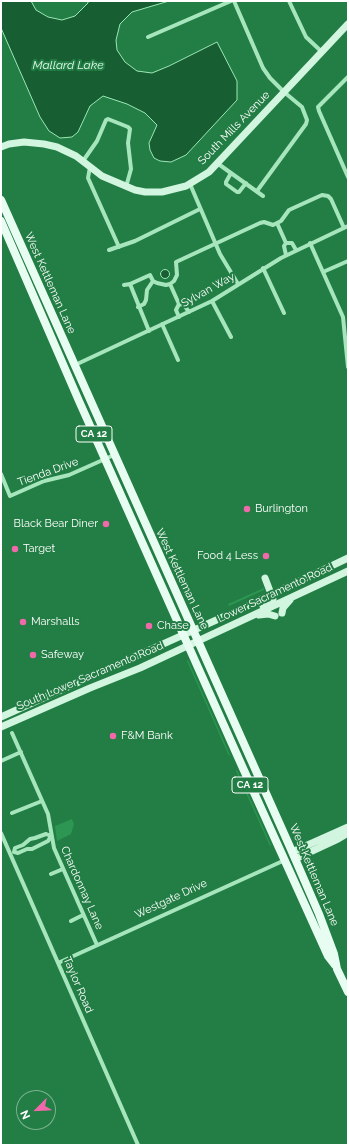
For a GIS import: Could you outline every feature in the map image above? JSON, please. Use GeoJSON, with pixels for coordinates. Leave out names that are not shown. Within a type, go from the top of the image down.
{"type":"FeatureCollection","features":[{"type":"Feature","properties":{"kind":"main road","name":"South Mills Avenue"},"geometry":{"type":"LineString","coordinates":[[1,147],[19,142],[44,144],[57,147],[76,156],[102,176],[126,187],[145,192],[175,190],[190,184],[208,172],[348,25]]}},
{"type":"Feature","properties":{"kind":"main road","name":"West Kettleman Lane"},"geometry":{"type":"LineString","coordinates":[[1,200],[114,455],[199,641],[319,914],[334,954],[337,969]]}},
{"type":"Feature","properties":{"kind":"main road","name":"West Kettleman Lane"},"geometry":{"type":"LineString","coordinates":[[1,221],[105,460],[284,860],[328,956],[337,969],[348,992]]}},
{"type":"Feature","properties":{"kind":"main road","name":"Lower Sacramento Road"},"geometry":{"type":"LineString","coordinates":[[194,631],[348,558]]}},
{"type":"Feature","properties":{"kind":"main road","name":"Lower Sacramento Road"},"geometry":{"type":"LineString","coordinates":[[188,646],[296,596],[325,587],[348,571]]}},
{"type":"Feature","properties":{"kind":"main road"},"geometry":{"type":"LineString","coordinates":[[247,619],[253,612],[271,602],[273,599],[265,578]]}},
{"type":"Feature","properties":{"kind":"main road"},"geometry":{"type":"LineString","coordinates":[[282,613],[286,604],[296,596]]}},
{"type":"Feature","properties":{"kind":"main road"},"geometry":{"type":"LineString","coordinates":[[247,619],[268,614],[275,616]]}},
{"type":"Feature","properties":{"kind":"main road","name":"South Lower Sacramento Road"},"geometry":{"type":"LineString","coordinates":[[1,717],[194,631]]}},
{"type":"Feature","properties":{"kind":"main road","name":"South Lower Sacramento Road"},"geometry":{"type":"LineString","coordinates":[[1,726],[140,668],[188,646]]}},
{"type":"Feature","properties":{"kind":"main road"},"geometry":{"type":"LineString","coordinates":[[293,856],[348,827]]}},
{"type":"Feature","properties":{"kind":"main road"},"geometry":{"type":"LineString","coordinates":[[293,856],[338,839],[348,833]]}},
{"type":"Feature","properties":{"kind":"main road","name":"Westgate Drive"},"geometry":{"type":"LineString","coordinates":[[284,860],[293,856]]}},
{"type":"Feature","properties":{"kind":"street"},"geometry":{"type":"LineString","coordinates":[[148,37],[233,1],[263,68],[270,78],[302,107],[307,122],[257,191]]}},
{"type":"Feature","properties":{"kind":"street"},"geometry":{"type":"LineString","coordinates":[[289,1],[306,37],[322,52]]}},
{"type":"Feature","properties":{"kind":"street"},"geometry":{"type":"LineString","coordinates":[[348,77],[318,107],[348,176]]}},
{"type":"Feature","properties":{"kind":"street"},"geometry":{"type":"LineString","coordinates":[[83,162],[97,141],[106,120],[108,119],[128,127],[130,129],[127,139],[131,169],[126,187]]}},
{"type":"Feature","properties":{"kind":"street"},"geometry":{"type":"LineString","coordinates":[[217,163],[263,196]]}},
{"type":"Feature","properties":{"kind":"street"},"geometry":{"type":"LineString","coordinates":[[90,167],[88,178],[119,247]]}},
{"type":"Feature","properties":{"kind":"street"},"geometry":{"type":"LineString","coordinates":[[231,173],[226,184],[237,192],[239,192],[246,183]]}},
{"type":"Feature","properties":{"kind":"street"},"geometry":{"type":"LineString","coordinates":[[190,184],[216,244],[238,284]]}},
{"type":"Feature","properties":{"kind":"street"},"geometry":{"type":"LineString","coordinates":[[124,285],[130,284],[150,275],[153,280],[162,285],[170,284],[174,281],[177,275],[176,262],[260,223],[264,222],[272,225],[277,224],[289,210],[322,195],[326,195],[331,199],[346,227]]}},
{"type":"Feature","properties":{"kind":"street"},"geometry":{"type":"LineString","coordinates":[[110,250],[135,241],[200,209]]}},
{"type":"Feature","properties":{"kind":"street"},"geometry":{"type":"LineString","coordinates":[[277,224],[286,243],[284,246],[286,255]]}},
{"type":"Feature","properties":{"kind":"street","name":"Sylvan Way"},"geometry":{"type":"LineString","coordinates":[[75,366],[212,301],[286,255],[346,227]]}},
{"type":"Feature","properties":{"kind":"street"},"geometry":{"type":"LineString","coordinates":[[286,243],[292,243],[296,250]]}},
{"type":"Feature","properties":{"kind":"street"},"geometry":{"type":"LineString","coordinates":[[310,244],[343,317],[348,367]]}},
{"type":"Feature","properties":{"kind":"street"},"geometry":{"type":"LineString","coordinates":[[323,272],[348,261]]}},
{"type":"Feature","properties":{"kind":"street"},"geometry":{"type":"LineString","coordinates":[[263,268],[284,313]]}},
{"type":"Feature","properties":{"kind":"street"},"geometry":{"type":"LineString","coordinates":[[138,307],[144,304],[147,290],[153,280]]}},
{"type":"Feature","properties":{"kind":"street"},"geometry":{"type":"LineString","coordinates":[[130,284],[138,307],[149,331]]}},
{"type":"Feature","properties":{"kind":"street"},"geometry":{"type":"LineString","coordinates":[[170,284],[179,304],[184,305],[189,312]]}},
{"type":"Feature","properties":{"kind":"street"},"geometry":{"type":"LineString","coordinates":[[212,301],[231,337]]}},
{"type":"Feature","properties":{"kind":"street"},"geometry":{"type":"LineString","coordinates":[[179,304],[176,310],[179,317]]}},
{"type":"Feature","properties":{"kind":"street"},"geometry":{"type":"LineString","coordinates":[[343,317],[348,315]]}},
{"type":"Feature","properties":{"kind":"street"},"geometry":{"type":"LineString","coordinates":[[162,324],[178,360]]}},
{"type":"Feature","properties":{"kind":"street","name":"Tienda Drive"},"geometry":{"type":"LineString","coordinates":[[1,474],[10,496],[44,481],[69,475],[114,455]]}},
{"type":"Feature","properties":{"kind":"street","name":"Chardonnay Lane"},"geometry":{"type":"LineString","coordinates":[[12,733],[49,818],[54,848],[97,945]]}},
{"type":"Feature","properties":{"kind":"street"},"geometry":{"type":"LineString","coordinates":[[1,761],[21,752]]}},
{"type":"Feature","properties":{"kind":"street"},"geometry":{"type":"LineString","coordinates":[[12,813],[42,801]]}},
{"type":"Feature","properties":{"kind":"street","name":"Taylor Road"},"geometry":{"type":"LineString","coordinates":[[1,833],[2,838],[12,852],[58,963],[138,1145]]}},
{"type":"Feature","properties":{"kind":"street"},"geometry":{"type":"LineString","coordinates":[[46,834],[51,836],[48,841],[32,849],[26,849],[18,853],[12,852],[15,848],[28,840],[46,834]]}},
{"type":"Feature","properties":{"kind":"street"},"geometry":{"type":"LineString","coordinates":[[35,838],[38,845]]}},
{"type":"Feature","properties":{"kind":"street","name":"Westgate Drive"},"geometry":{"type":"LineString","coordinates":[[58,963],[284,860]]}},
{"type":"Feature","properties":{"kind":"street"},"geometry":{"type":"LineString","coordinates":[[51,874],[63,869]]}},
{"type":"Feature","properties":{"kind":"street"},"geometry":{"type":"LineString","coordinates":[[71,920],[83,915]]}},
{"type":"Feature","properties":{"kind":"shaded area"},"geometry":{"type":"Polygon","coordinates":[[[264,588],[264,590],[229,606],[228,604],[264,588]]]}},
{"type":"Feature","properties":{"kind":"shaded area"},"geometry":{"type":"Polygon","coordinates":[[[188,660],[230,755],[229,756],[187,661],[188,660]]]}},
{"type":"Feature","properties":{"kind":"shaded area"},"geometry":{"type":"Polygon","coordinates":[[[237,770],[271,845],[270,846],[236,771],[237,770]]]}},
{"type":"Feature","properties":{"kind":"shaded area"},"geometry":{"type":"Polygon","coordinates":[[[72,819],[74,824],[71,834],[57,841],[55,826],[72,819]]]}},
{"type":"Feature","properties":{"kind":"water","name":"Mallard Lake"},"geometry":{"type":"Polygon","coordinates":[[[1,1],[31,1],[36,10],[48,17],[62,20],[75,16],[88,3],[88,1],[169,1],[132,12],[120,24],[116,40],[117,50],[125,62],[137,71],[152,73],[217,42],[237,81],[237,100],[186,155],[171,162],[160,161],[154,158],[150,150],[149,143],[157,125],[145,113],[127,104],[103,96],[90,106],[78,132],[72,137],[60,138],[49,131],[40,117],[1,28],[1,1]]]}},
{"type":"Feature","properties":{"kind":"water"},"geometry":{"type":"Polygon","coordinates":[[[163,270],[167,270],[169,274],[167,278],[163,278],[161,276],[161,272],[163,270]]]}},
{"type":"Feature","properties":{"kind":"place","name":"Burlington"},"geometry":{"type":"Point","coordinates":[247,509]}},
{"type":"Feature","properties":{"kind":"place","name":"Black Bear Diner"},"geometry":{"type":"Point","coordinates":[106,524]}},
{"type":"Feature","properties":{"kind":"place","name":"Target"},"geometry":{"type":"Point","coordinates":[15,549]}},
{"type":"Feature","properties":{"kind":"place","name":"Food 4 Less"},"geometry":{"type":"Point","coordinates":[266,556]}},
{"type":"Feature","properties":{"kind":"place","name":"Marshalls"},"geometry":{"type":"Point","coordinates":[23,622]}},
{"type":"Feature","properties":{"kind":"place","name":"Chase"},"geometry":{"type":"Point","coordinates":[149,626]}},
{"type":"Feature","properties":{"kind":"place","name":"Safeway"},"geometry":{"type":"Point","coordinates":[33,655]}},
{"type":"Feature","properties":{"kind":"place","name":"F&M Bank"},"geometry":{"type":"Point","coordinates":[113,736]}}]}
